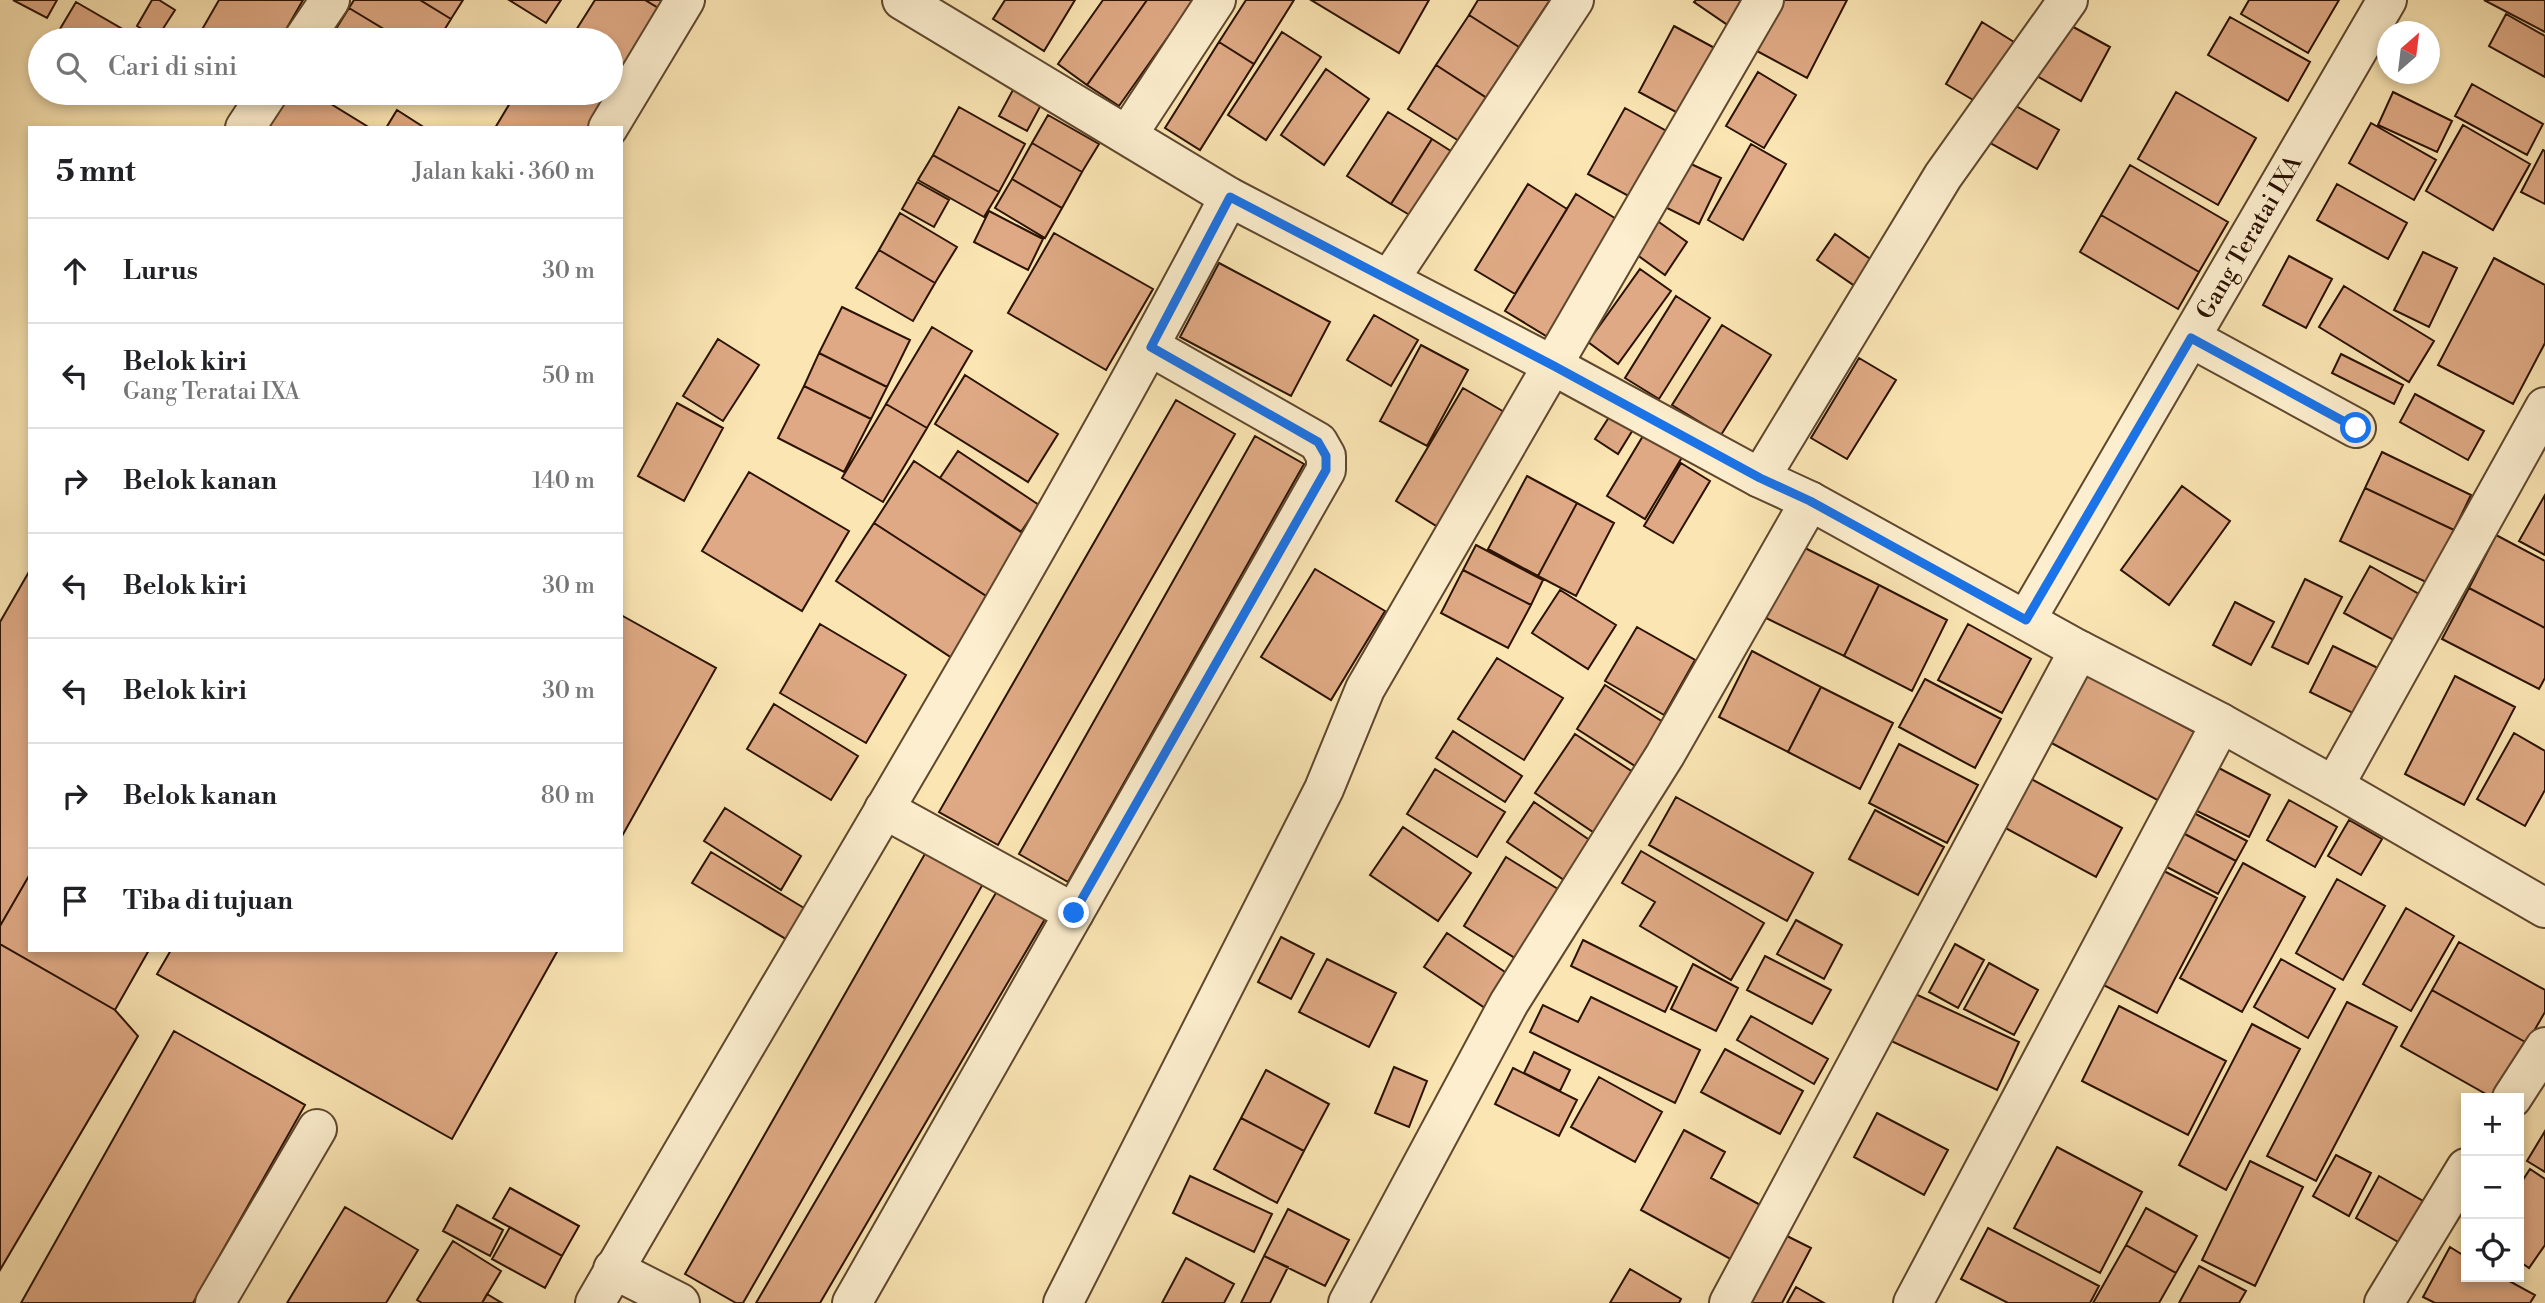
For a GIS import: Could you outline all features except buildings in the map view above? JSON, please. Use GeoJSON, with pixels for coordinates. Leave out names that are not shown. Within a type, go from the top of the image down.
{"type":"FeatureCollection","features":[{"type":"Feature","properties":{"kind":"street"},"geometry":{"type":"LineString","coordinates":[[311,28],[330,0]]}},
{"type":"Feature","properties":{"kind":"street"},"geometry":{"type":"LineString","coordinates":[[623,103],[685,0]]}},
{"type":"Feature","properties":{"kind":"street"},"geometry":{"type":"LineString","coordinates":[[902,0],[1230,197],[1554,366],[1760,478],[1810,501],[2079,650],[2221,723],[2545,908]]}},
{"type":"Feature","properties":{"kind":"street"},"geometry":{"type":"LineString","coordinates":[[1128,134],[1216,0]]}},
{"type":"Feature","properties":{"kind":"street"},"geometry":{"type":"LineString","coordinates":[[1389,280],[1574,0]]}},
{"type":"Feature","properties":{"kind":"street"},"geometry":{"type":"LineString","coordinates":[[1063,1303],[1324,789],[1366,689],[1764,0]]}},
{"type":"Feature","properties":{"kind":"street"},"geometry":{"type":"LineString","coordinates":[[1760,478],[1943,176],[2068,0]]}},
{"type":"Feature","properties":{"kind":"street","name":"Gang Teratai IXA"},"geometry":{"type":"LineString","coordinates":[[2026,620],[2387,0]]}},
{"type":"Feature","properties":{"kind":"street"},"geometry":{"type":"LineString","coordinates":[[246,126],[260,105]]}},
{"type":"Feature","properties":{"kind":"street"},"geometry":{"type":"LineString","coordinates":[[609,126],[622,105]]}},
{"type":"Feature","properties":{"kind":"street"},"geometry":{"type":"LineString","coordinates":[[594,1303],[1151,347],[1230,197]]}},
{"type":"Feature","properties":{"kind":"street"},"geometry":{"type":"LineString","coordinates":[[2191,338],[2356,428]]}},
{"type":"Feature","properties":{"kind":"street"},"geometry":{"type":"LineString","coordinates":[[852,1303],[1326,470],[1326,456],[1318,442],[1151,347]]}},
{"type":"Feature","properties":{"kind":"street"},"geometry":{"type":"LineString","coordinates":[[2334,786],[2545,407]]}},
{"type":"Feature","properties":{"kind":"street"},"geometry":{"type":"LineString","coordinates":[[1348,1303],[1509,1003],[1665,755],[1810,501]]}},
{"type":"Feature","properties":{"kind":"street"},"geometry":{"type":"LineString","coordinates":[[1729,1303],[2079,650]]}},
{"type":"Feature","properties":{"kind":"street"},"geometry":{"type":"LineString","coordinates":[[1913,1303],[2221,723]]}},
{"type":"Feature","properties":{"kind":"street"},"geometry":{"type":"LineString","coordinates":[[884,809],[1074,913]]}},
{"type":"Feature","properties":{"kind":"street"},"geometry":{"type":"LineString","coordinates":[[2515,1093],[2545,1047]]}},
{"type":"Feature","properties":{"kind":"street"},"geometry":{"type":"LineString","coordinates":[[215,1303],[317,1129]]}},
{"type":"Feature","properties":{"kind":"street"},"geometry":{"type":"LineString","coordinates":[[2384,1303],[2461,1176]]}},
{"type":"Feature","properties":{"kind":"street"},"geometry":{"type":"LineString","coordinates":[[613,1269],[680,1303]]}},
{"type":"Feature","properties":{"kind":"route"},"geometry":{"type":"LineString","coordinates":[[1074,913],[1326,470],[1326,456],[1318,442],[1151,347],[1230,197],[1554,366],[1760,478],[1810,501],[2026,620],[2191,338],[2356,428]]}}]}
